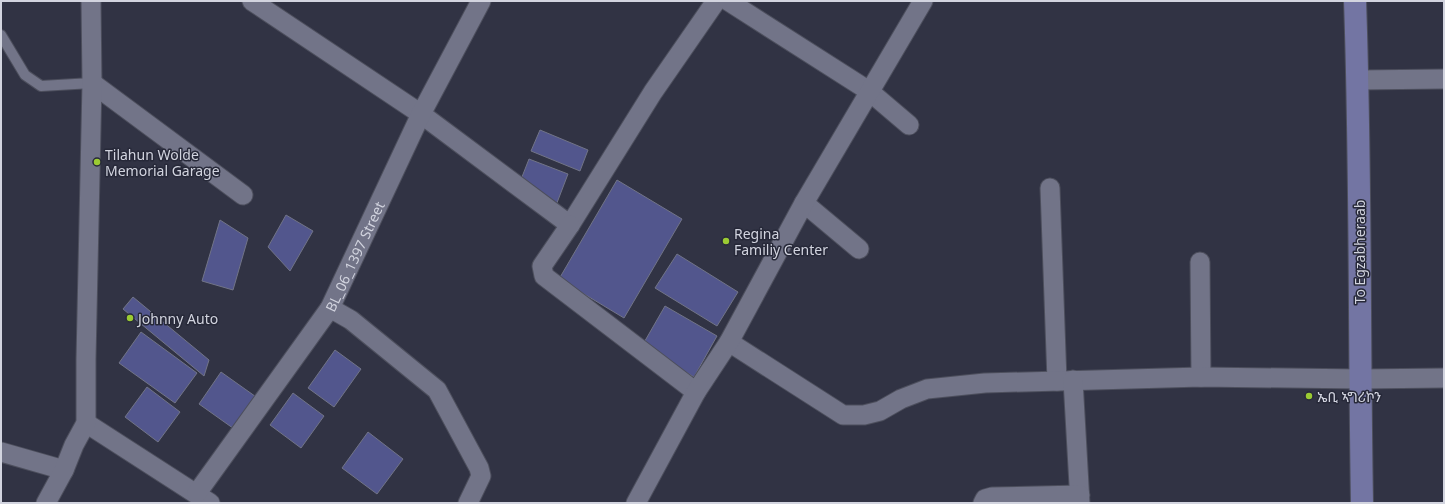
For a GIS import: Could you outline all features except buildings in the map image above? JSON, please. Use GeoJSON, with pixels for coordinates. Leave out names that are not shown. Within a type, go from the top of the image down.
{"type":"FeatureCollection","features":[{"type":"Feature","properties":{"kind":"main road","name":"To Egzabheraab"},"geometry":{"type":"LineString","coordinates":[[1355,1],[1358,80],[1362,503]]}},
{"type":"Feature","properties":{"kind":"street"},"geometry":{"type":"LineString","coordinates":[[46,503],[64,470],[74,445],[86,423],[86,351],[92,83],[91,1]]}},
{"type":"Feature","properties":{"kind":"street"},"geometry":{"type":"LineString","coordinates":[[252,1],[421,114],[570,225]]}},
{"type":"Feature","properties":{"kind":"street","name":"BL_06_1397 Street"},"geometry":{"type":"LineString","coordinates":[[204,498],[330,308],[421,114],[481,1]]}},
{"type":"Feature","properties":{"kind":"street"},"geometry":{"type":"LineString","coordinates":[[696,392],[544,276],[542,266],[570,225],[653,92],[716,1]]}},
{"type":"Feature","properties":{"kind":"street"},"geometry":{"type":"LineString","coordinates":[[728,1],[870,90],[909,125]]}},
{"type":"Feature","properties":{"kind":"street"},"geometry":{"type":"LineString","coordinates":[[636,503],[696,392],[730,342],[804,203],[923,1]]}},
{"type":"Feature","properties":{"kind":"street"},"geometry":{"type":"LineString","coordinates":[[1358,80],[1444,79]]}},
{"type":"Feature","properties":{"kind":"street"},"geometry":{"type":"LineString","coordinates":[[92,83],[243,195]]}},
{"type":"Feature","properties":{"kind":"street"},"geometry":{"type":"LineString","coordinates":[[983,503],[985,499],[992,497],[1080,499],[1065,380],[1050,188]]}},
{"type":"Feature","properties":{"kind":"street"},"geometry":{"type":"LineString","coordinates":[[804,203],[860,249]]}},
{"type":"Feature","properties":{"kind":"street"},"geometry":{"type":"LineString","coordinates":[[1200,262],[1201,377]]}},
{"type":"Feature","properties":{"kind":"street"},"geometry":{"type":"LineString","coordinates":[[330,308],[351,320],[438,390],[479,468],[481,476],[468,503]]}},
{"type":"Feature","properties":{"kind":"street"},"geometry":{"type":"LineString","coordinates":[[730,342],[843,415],[864,415],[880,411],[901,399],[927,389],[985,383],[1201,377],[1360,379],[1444,378]]}},
{"type":"Feature","properties":{"kind":"street"},"geometry":{"type":"LineString","coordinates":[[86,423],[204,498]]}},
{"type":"Feature","properties":{"kind":"street"},"geometry":{"type":"LineString","coordinates":[[1,452],[64,470]]}},
{"type":"Feature","properties":{"kind":"lane"},"geometry":{"type":"LineString","coordinates":[[1,35],[25,75],[41,86],[92,83]]}},
{"type":"Feature","properties":{"kind":"place","name":"Tilahun Wolde Memorial Garage"},"geometry":{"type":"Point","coordinates":[97,162]}},
{"type":"Feature","properties":{"kind":"place","name":"Regina Familiy Center"},"geometry":{"type":"Point","coordinates":[726,241]}},
{"type":"Feature","properties":{"kind":"place","name":"Johnny Auto"},"geometry":{"type":"Point","coordinates":[130,318]}},
{"type":"Feature","properties":{"kind":"place","name":"ኤቢ ኣግሪኮን"},"geometry":{"type":"Point","coordinates":[1309,396]}}]}
